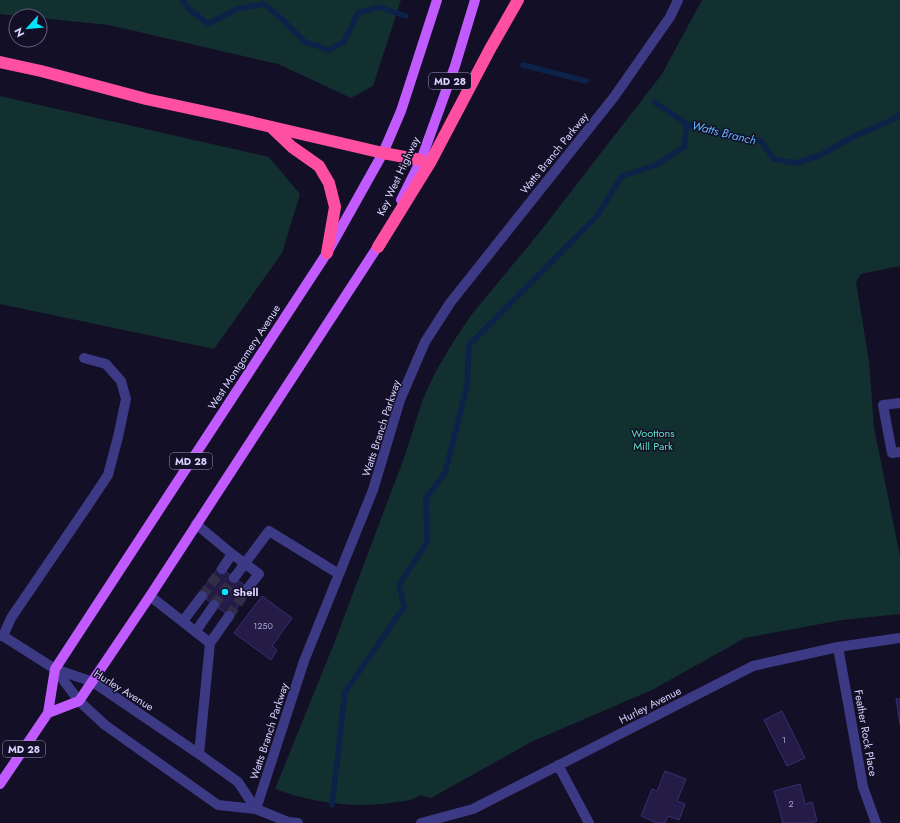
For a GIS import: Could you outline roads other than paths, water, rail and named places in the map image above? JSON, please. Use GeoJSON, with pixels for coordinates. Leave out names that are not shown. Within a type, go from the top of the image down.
{"type":"FeatureCollection","features":[{"type":"Feature","properties":{"kind":"highway"},"geometry":{"type":"LineString","coordinates":[[378,247],[431,161],[490,49],[518,0]]}},
{"type":"Feature","properties":{"kind":"highway"},"geometry":{"type":"LineString","coordinates":[[0,62],[41,71],[146,99],[383,153],[421,160]]}},
{"type":"Feature","properties":{"kind":"highway"},"geometry":{"type":"LineString","coordinates":[[270,127],[292,147],[319,166],[329,183],[335,207],[327,253]]}},
{"type":"Feature","properties":{"kind":"main road","name":"West Montgomery Avenue"},"geometry":{"type":"LineString","coordinates":[[0,784],[48,713],[55,669],[327,253],[383,153],[401,111],[437,0]]}},
{"type":"Feature","properties":{"kind":"main road","name":"Key West Highway"},"geometry":{"type":"LineString","coordinates":[[378,247],[421,160],[455,66],[475,0]]}},
{"type":"Feature","properties":{"kind":"main road","name":"MD 28"},"geometry":{"type":"LineString","coordinates":[[79,701],[150,596],[378,247]]}},
{"type":"Feature","properties":{"kind":"main road"},"geometry":{"type":"LineString","coordinates":[[48,713],[79,701]]}},
{"type":"Feature","properties":{"kind":"street","name":"Watts Branch Parkway"},"geometry":{"type":"LineString","coordinates":[[256,809],[304,661],[373,490],[400,400],[425,342],[450,303],[614,97],[670,17],[678,0]]}},
{"type":"Feature","properties":{"kind":"street"},"geometry":{"type":"LineString","coordinates":[[84,358],[106,364],[121,381],[126,399],[108,475],[11,618],[1,636],[55,669],[79,701],[105,725],[218,805],[256,809],[288,822],[298,823]]}},
{"type":"Feature","properties":{"kind":"street"},"geometry":{"type":"LineString","coordinates":[[900,403],[883,405],[892,453],[900,452]]}},
{"type":"Feature","properties":{"kind":"street"},"geometry":{"type":"LineString","coordinates":[[196,524],[259,574],[248,588]]}},
{"type":"Feature","properties":{"kind":"street"},"geometry":{"type":"LineString","coordinates":[[234,578],[269,531],[339,574]]}},
{"type":"Feature","properties":{"kind":"street"},"geometry":{"type":"LineString","coordinates":[[222,569],[232,554]]}},
{"type":"Feature","properties":{"kind":"street"},"geometry":{"type":"LineString","coordinates":[[150,596],[210,643]]}},
{"type":"Feature","properties":{"kind":"street"},"geometry":{"type":"LineString","coordinates":[[183,621],[202,596]]}},
{"type":"Feature","properties":{"kind":"street"},"geometry":{"type":"LineString","coordinates":[[196,631],[214,605]]}},
{"type":"Feature","properties":{"kind":"street"},"geometry":{"type":"LineString","coordinates":[[199,754],[210,643],[229,616]]}},
{"type":"Feature","properties":{"kind":"street","name":"Hurley Avenue"},"geometry":{"type":"LineString","coordinates":[[425,822],[473,809],[753,666],[838,647],[900,638]]}},
{"type":"Feature","properties":{"kind":"street","name":"Feather Rock Place"},"geometry":{"type":"LineString","coordinates":[[838,647],[864,788],[876,823]]}},
{"type":"Feature","properties":{"kind":"street","name":"Hurley Avenue"},"geometry":{"type":"LineString","coordinates":[[55,669],[93,682],[199,754],[238,782],[256,809]]}},
{"type":"Feature","properties":{"kind":"street"},"geometry":{"type":"LineString","coordinates":[[558,765],[589,823]]}},
{"type":"Feature","properties":{"kind":"waterway"},"geometry":{"type":"LineString","coordinates":[[182,0],[189,9],[208,24],[237,9],[264,4],[305,42],[329,50],[344,42],[358,13],[379,7],[406,16]]}},
{"type":"Feature","properties":{"kind":"waterway"},"geometry":{"type":"LineString","coordinates":[[523,65],[586,81]]}},
{"type":"Feature","properties":{"kind":"waterway","name":"Watts Branch"},"geometry":{"type":"LineString","coordinates":[[654,102],[687,124],[710,132],[761,141],[774,159],[795,163],[818,156],[855,136],[900,115]]}},
{"type":"Feature","properties":{"kind":"waterway"},"geometry":{"type":"LineString","coordinates":[[332,805],[345,692],[404,607],[399,585],[427,542],[426,498],[445,473],[467,386],[469,345],[597,216],[622,176],[656,165],[684,147],[687,124]]}},
{"type":"Feature","properties":{"kind":"tunnel"},"geometry":{"type":"LineString","coordinates":[[202,596],[222,569]]}},
{"type":"Feature","properties":{"kind":"tunnel"},"geometry":{"type":"LineString","coordinates":[[214,605],[234,578]]}},
{"type":"Feature","properties":{"kind":"tunnel"},"geometry":{"type":"LineString","coordinates":[[229,616],[248,588]]}},
{"type":"Feature","properties":{"kind":"place","name":"Shell"},"geometry":{"type":"Point","coordinates":[225,592]}},
{"type":"Feature","properties":{"kind":"park label","name":"Woottons Mill Park"},"geometry":{"type":"Point","coordinates":[653,439]}}]}
